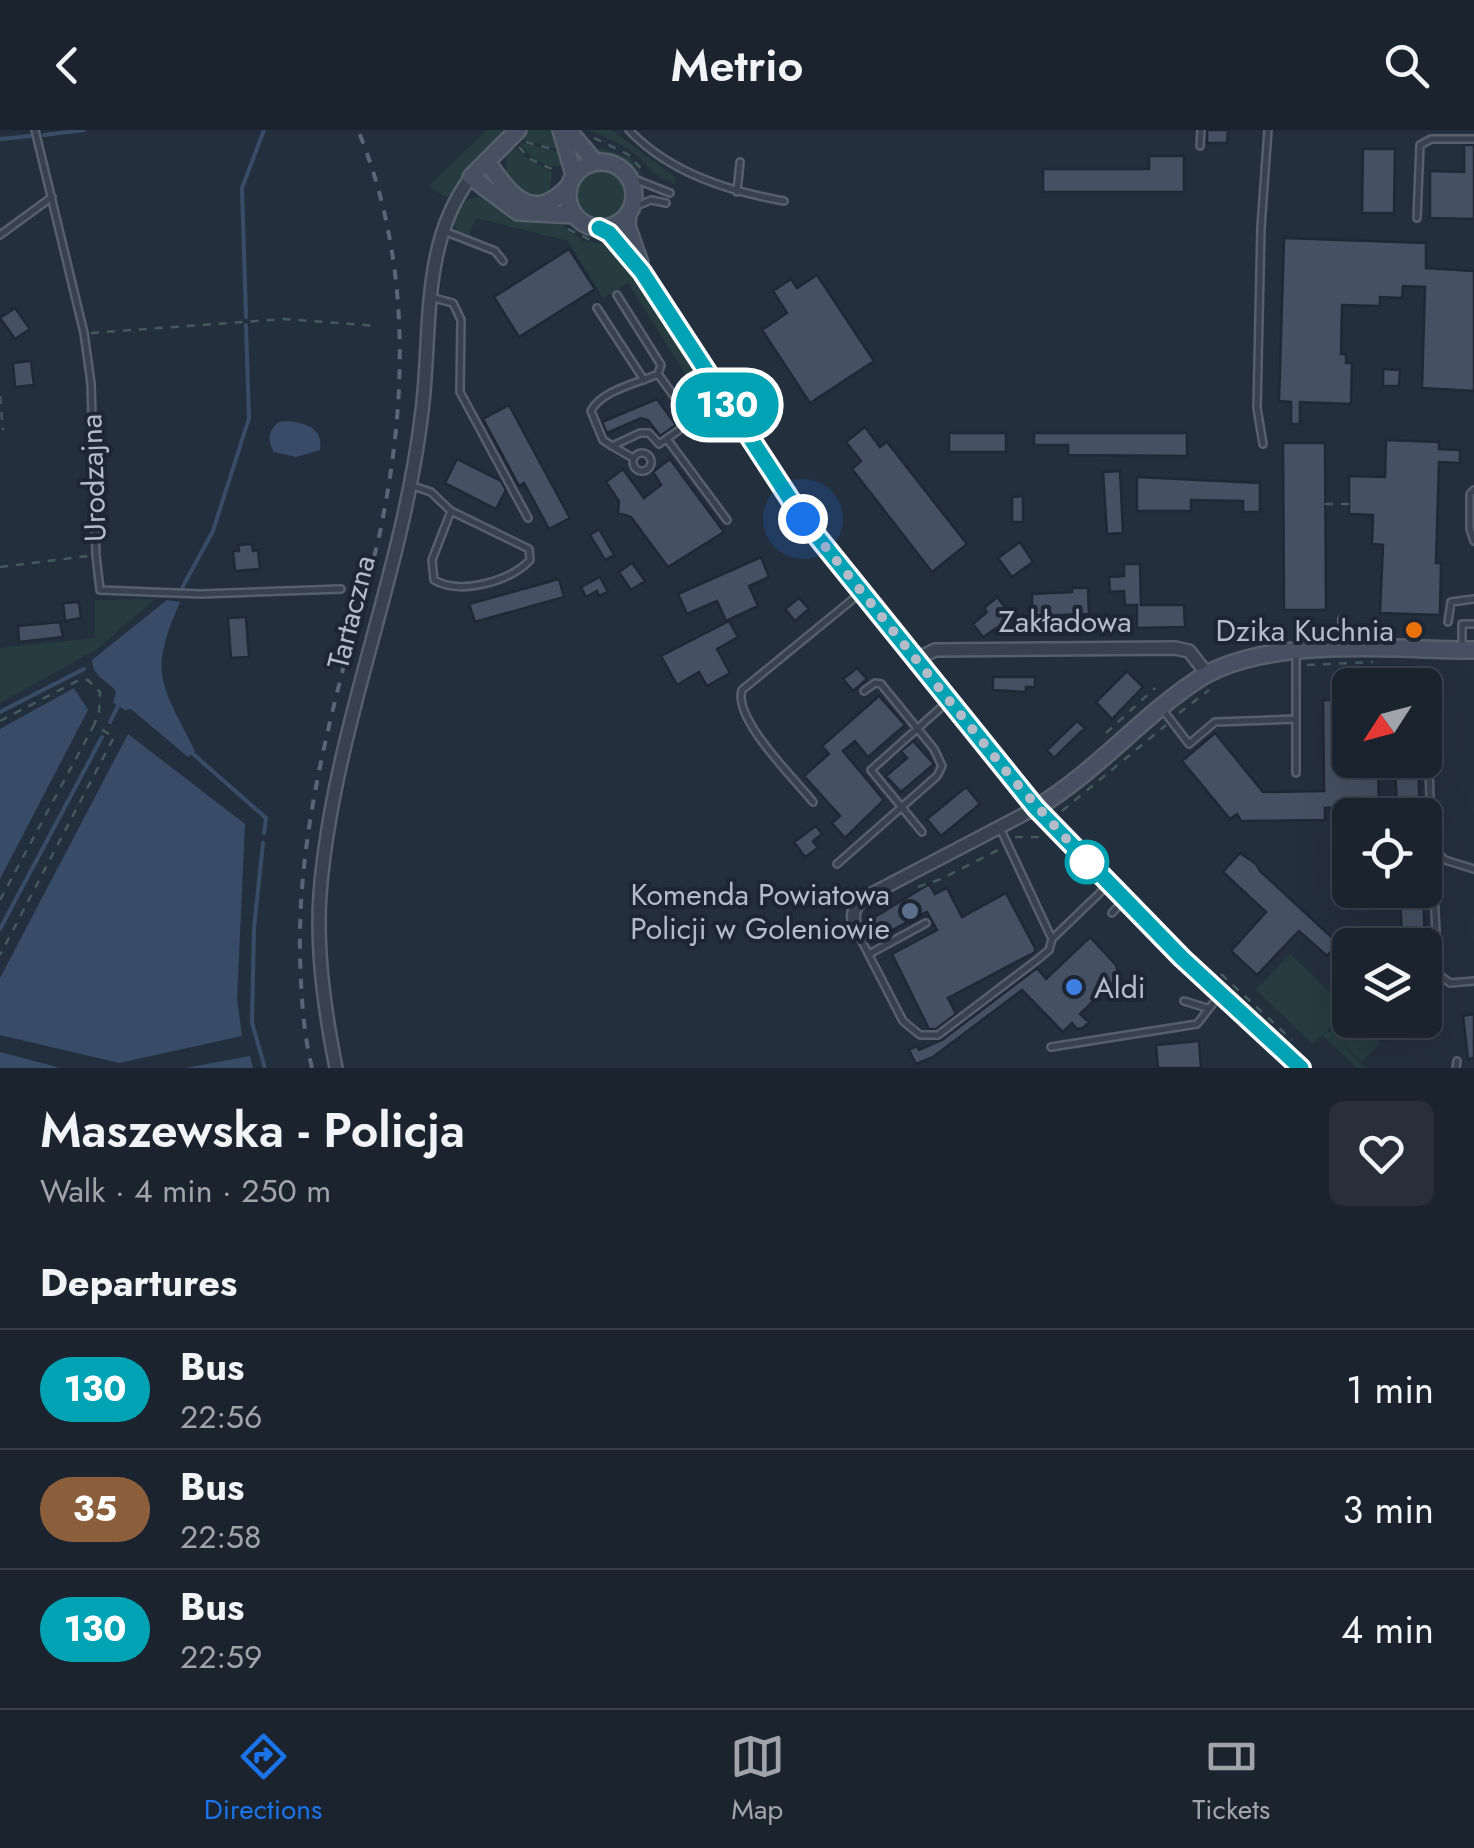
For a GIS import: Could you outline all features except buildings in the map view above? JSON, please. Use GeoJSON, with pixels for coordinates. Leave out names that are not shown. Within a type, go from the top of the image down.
{"type":"FeatureCollection","features":[{"type":"Feature","properties":{"kind":"street"},"geometry":{"type":"LineString","coordinates":[[564,130],[595,162]]}},
{"type":"Feature","properties":{"kind":"street"},"geometry":{"type":"LineString","coordinates":[[564,130],[569,220]]}},
{"type":"Feature","properties":{"kind":"street","name":"Tartaczna"},"geometry":{"type":"LineString","coordinates":[[336,1068],[326,1018],[320,949],[324,853],[410,484],[442,230],[452,204],[470,177],[518,138]]}},
{"type":"Feature","properties":{"kind":"street"},"geometry":{"type":"LineString","coordinates":[[487,161],[510,194],[524,202],[541,204],[551,201],[567,178],[595,162],[611,163],[629,177],[634,192],[627,226],[642,272]]}},
{"type":"Feature","properties":{"kind":"street"},"geometry":{"type":"LineString","coordinates":[[470,177],[518,212],[586,224],[602,235]]}},
{"type":"Feature","properties":{"kind":"street"},"geometry":{"type":"LineString","coordinates":[[602,235],[630,211]]}},
{"type":"Feature","properties":{"kind":"street"},"geometry":{"type":"LineString","coordinates":[[602,235],[609,233],[642,272],[803,519],[1036,808],[1108,884],[1118,906],[1301,1068]]}},
{"type":"Feature","properties":{"kind":"street","name":"Zakładowa"},"geometry":{"type":"LineString","coordinates":[[915,660],[930,651],[960,656],[1175,648],[1189,651],[1209,681]]}},
{"type":"Feature","properties":{"kind":"street"},"geometry":{"type":"LineString","coordinates":[[856,930],[854,909],[866,896],[1036,808],[1111,739],[1166,714],[1250,656],[1296,658],[1341,650],[1468,650]]}},
{"type":"Feature","properties":{"kind":"lane","name":"Urodzajna"},"geometry":{"type":"LineString","coordinates":[[35,130],[84,333],[91,383],[100,590],[201,594],[341,589]]}},
{"type":"Feature","properties":{"kind":"lane"},"geometry":{"type":"LineString","coordinates":[[629,130],[642,143],[711,184],[784,202]]}},
{"type":"Feature","properties":{"kind":"lane"},"geometry":{"type":"LineString","coordinates":[[1200,130],[1200,146]]}},
{"type":"Feature","properties":{"kind":"lane"},"geometry":{"type":"LineString","coordinates":[[1263,444],[1257,408],[1261,227],[1268,130]]}},
{"type":"Feature","properties":{"kind":"lane"},"geometry":{"type":"LineString","coordinates":[[1417,218],[1420,145],[1431,139],[1474,138]]}},
{"type":"Feature","properties":{"kind":"lane"},"geometry":{"type":"LineString","coordinates":[[737,192],[740,162]]}},
{"type":"Feature","properties":{"kind":"lane"},"geometry":{"type":"LineString","coordinates":[[629,177],[670,194]]}},
{"type":"Feature","properties":{"kind":"lane"},"geometry":{"type":"LineString","coordinates":[[0,235],[52,197]]}},
{"type":"Feature","properties":{"kind":"lane"},"geometry":{"type":"LineString","coordinates":[[630,211],[649,200],[666,203]]}},
{"type":"Feature","properties":{"kind":"lane"},"geometry":{"type":"LineString","coordinates":[[442,230],[496,251],[503,262]]}},
{"type":"Feature","properties":{"kind":"lane"},"geometry":{"type":"LineString","coordinates":[[617,295],[661,365],[658,374],[594,404],[591,411],[603,440],[633,458]]}},
{"type":"Feature","properties":{"kind":"lane"},"geometry":{"type":"LineString","coordinates":[[431,297],[452,304],[462,320],[460,392],[528,518]]}},
{"type":"Feature","properties":{"kind":"lane"},"geometry":{"type":"LineString","coordinates":[[598,308],[644,380]]}},
{"type":"Feature","properties":{"kind":"lane"},"geometry":{"type":"LineString","coordinates":[[658,374],[692,421]]}},
{"type":"Feature","properties":{"kind":"lane"},"geometry":{"type":"LineString","coordinates":[[633,458],[634,468],[642,472],[650,466],[649,457],[658,444],[724,399]]}},
{"type":"Feature","properties":{"kind":"lane"},"geometry":{"type":"LineString","coordinates":[[612,446],[640,432],[649,433],[658,444]]}},
{"type":"Feature","properties":{"kind":"lane"},"geometry":{"type":"LineString","coordinates":[[667,438],[726,520]]}},
{"type":"Feature","properties":{"kind":"lane"},"geometry":{"type":"LineString","coordinates":[[633,458],[642,453],[649,457]]}},
{"type":"Feature","properties":{"kind":"lane"},"geometry":{"type":"LineString","coordinates":[[410,484],[431,492],[451,511],[529,549],[530,560],[502,578],[478,584],[446,587],[434,580],[432,560],[451,511]]}},
{"type":"Feature","properties":{"kind":"lane"},"geometry":{"type":"LineString","coordinates":[[1474,490],[1470,494],[1474,540]]}},
{"type":"Feature","properties":{"kind":"lane"},"geometry":{"type":"LineString","coordinates":[[813,802],[747,721],[740,697],[742,690],[861,592]]}},
{"type":"Feature","properties":{"kind":"lane"},"geometry":{"type":"LineString","coordinates":[[1448,622],[1451,602],[1468,602]]}},
{"type":"Feature","properties":{"kind":"lane"},"geometry":{"type":"LineString","coordinates":[[1341,650],[1342,619]]}},
{"type":"Feature","properties":{"kind":"lane"},"geometry":{"type":"LineString","coordinates":[[1468,622],[1468,650]]}},
{"type":"Feature","properties":{"kind":"lane"},"geometry":{"type":"LineString","coordinates":[[1296,658],[1296,773]]}},
{"type":"Feature","properties":{"kind":"lane"},"geometry":{"type":"LineString","coordinates":[[838,864],[937,776],[942,766],[942,760],[879,683],[864,692]]}},
{"type":"Feature","properties":{"kind":"lane"},"geometry":{"type":"LineString","coordinates":[[922,832],[871,770],[948,701]]}},
{"type":"Feature","properties":{"kind":"lane"},"geometry":{"type":"LineString","coordinates":[[1166,714],[1188,744],[1215,722],[1296,719]]}},
{"type":"Feature","properties":{"kind":"lane"},"geometry":{"type":"LineString","coordinates":[[1000,828],[1052,939]]}},
{"type":"Feature","properties":{"kind":"lane"},"geometry":{"type":"LineString","coordinates":[[1442,858],[1474,868]]}},
{"type":"Feature","properties":{"kind":"lane"},"geometry":{"type":"LineString","coordinates":[[856,930],[903,1022],[929,1037],[1049,950],[1052,939],[1108,884]]}},
{"type":"Feature","properties":{"kind":"lane"},"geometry":{"type":"LineString","coordinates":[[1435,908],[1438,974],[1450,984],[1474,982]]}},
{"type":"Feature","properties":{"kind":"lane"},"geometry":{"type":"LineString","coordinates":[[868,954],[926,923]]}},
{"type":"Feature","properties":{"kind":"lane"},"geometry":{"type":"LineString","coordinates":[[1051,1047],[1197,1024],[1220,995]]}},
{"type":"Feature","properties":{"kind":"lane"},"geometry":{"type":"LineString","coordinates":[[1184,1001],[1207,1008]]}},
{"type":"Feature","properties":{"kind":"path"},"geometry":{"type":"LineString","coordinates":[[589,134],[633,158],[647,179]]}},
{"type":"Feature","properties":{"kind":"path"},"geometry":{"type":"LineString","coordinates":[[518,138],[530,159],[567,178]]}},
{"type":"Feature","properties":{"kind":"path"},"geometry":{"type":"LineString","coordinates":[[518,138],[561,151]]}},
{"type":"Feature","properties":{"kind":"path"},"geometry":{"type":"LineString","coordinates":[[569,220],[580,238],[602,235]]}},
{"type":"Feature","properties":{"kind":"path"},"geometry":{"type":"LineString","coordinates":[[84,333],[284,318],[378,326]]}},
{"type":"Feature","properties":{"kind":"path"},"geometry":{"type":"LineString","coordinates":[[0,396],[3,430]]}},
{"type":"Feature","properties":{"kind":"path"},"geometry":{"type":"LineString","coordinates":[[1326,504],[1349,504]]}},
{"type":"Feature","properties":{"kind":"path"},"geometry":{"type":"LineString","coordinates":[[0,567],[96,555]]}},
{"type":"Feature","properties":{"kind":"path"},"geometry":{"type":"LineString","coordinates":[[1296,658],[1370,664],[1377,660]]}},
{"type":"Feature","properties":{"kind":"path"},"geometry":{"type":"LineString","coordinates":[[0,720],[81,679],[88,680],[100,692],[94,725],[0,900]]}},
{"type":"Feature","properties":{"kind":"path"},"geometry":{"type":"LineString","coordinates":[[1062,811],[1166,714],[1209,681]]}},
{"type":"Feature","properties":{"kind":"path"},"geometry":{"type":"LineString","coordinates":[[1111,739],[1155,688]]}},
{"type":"Feature","properties":{"kind":"path"},"geometry":{"type":"LineString","coordinates":[[0,955],[114,737],[94,725]]}},
{"type":"Feature","properties":{"kind":"path"},"geometry":{"type":"LineString","coordinates":[[918,887],[941,880],[1002,848],[1014,837],[1044,837]]}},
{"type":"Feature","properties":{"kind":"path"},"geometry":{"type":"LineString","coordinates":[[1218,972],[1286,1032],[1294,1044]]}},
{"type":"Feature","properties":{"kind":"green space"},"geometry":{"type":"Polygon","coordinates":[[[487,130],[500,130],[502,135],[468,168],[447,198],[429,186],[487,130]]]}},
{"type":"Feature","properties":{"kind":"green space"},"geometry":{"type":"Polygon","coordinates":[[[527,130],[555,130],[561,150],[521,139],[527,130]]]}},
{"type":"Feature","properties":{"kind":"green space"},"geometry":{"type":"Polygon","coordinates":[[[588,130],[612,130],[676,178],[674,184],[656,174],[632,151],[588,130]]]}},
{"type":"Feature","properties":{"kind":"green space"},"geometry":{"type":"Polygon","coordinates":[[[519,142],[559,152],[566,158],[559,166],[541,163],[519,142]]]}},
{"type":"Feature","properties":{"kind":"green space"},"geometry":{"type":"Polygon","coordinates":[[[513,146],[552,172],[549,196],[525,197],[505,176],[507,153],[513,146]]]}},
{"type":"Feature","properties":{"kind":"green space"},"geometry":{"type":"Polygon","coordinates":[[[602,148],[630,158],[645,178],[618,160],[590,149],[602,148]]]}},
{"type":"Feature","properties":{"kind":"green space"},"geometry":{"type":"Polygon","coordinates":[[[601,167],[620,175],[628,194],[620,213],[601,221],[582,213],[574,194],[582,175],[601,167]]]}},
{"type":"Feature","properties":{"kind":"green space"},"geometry":{"type":"Polygon","coordinates":[[[483,197],[556,220],[583,241],[610,244],[636,275],[707,382],[709,398],[704,407],[700,410],[704,404],[628,283],[603,298],[568,241],[476,218],[469,235],[456,230],[452,220],[460,206],[472,198],[483,197]]]}},
{"type":"Feature","properties":{"kind":"green space"},"geometry":{"type":"Polygon","coordinates":[[[155,599],[97,649],[0,703],[0,648],[95,638],[95,600],[155,599]]]}},
{"type":"Feature","properties":{"kind":"green space"},"geometry":{"type":"Polygon","coordinates":[[[1290,954],[1332,994],[1332,1024],[1327,1030],[1332,1030],[1332,1038],[1366,1068],[1357,1068],[1322,1035],[1313,1044],[1256,990],[1290,954]]]}},
{"type":"Feature","properties":{"kind":"green space"},"geometry":{"type":"Polygon","coordinates":[[[1336,1038],[1375,1038],[1380,1043],[1362,1062],[1336,1038]]]}},
{"type":"Feature","properties":{"kind":"water"},"geometry":{"type":"Polygon","coordinates":[[[289,421],[316,432],[320,450],[296,457],[274,452],[271,432],[279,422],[289,421]]]}},
{"type":"Feature","properties":{"kind":"water"},"geometry":{"type":"Polygon","coordinates":[[[167,600],[180,602],[164,647],[163,678],[195,751],[188,757],[131,709],[113,703],[116,692],[98,675],[92,660],[167,600]]]}},
{"type":"Feature","properties":{"kind":"water"},"geometry":{"type":"Polygon","coordinates":[[[74,688],[88,710],[0,879],[0,729],[74,688]]]}},
{"type":"Feature","properties":{"kind":"water"},"geometry":{"type":"Polygon","coordinates":[[[128,734],[245,824],[237,999],[242,1036],[119,1063],[0,1035],[0,978],[128,734]]]}},
{"type":"Feature","properties":{"kind":"water"},"geometry":{"type":"Polygon","coordinates":[[[0,1052],[61,1068],[0,1068],[0,1052]]]}},
{"type":"Feature","properties":{"kind":"water"},"geometry":{"type":"Polygon","coordinates":[[[250,1056],[253,1068],[185,1068],[250,1056]]]}},
{"type":"Feature","properties":{"kind":"waterway"},"geometry":{"type":"LineString","coordinates":[[44,135],[84,130]]}},
{"type":"Feature","properties":{"kind":"waterway"},"geometry":{"type":"LineString","coordinates":[[246,317],[242,188],[264,130]]}},
{"type":"Feature","properties":{"kind":"waterway"},"geometry":{"type":"LineString","coordinates":[[0,139],[31,136]]}},
{"type":"Feature","properties":{"kind":"waterway"},"geometry":{"type":"LineString","coordinates":[[182,588],[213,531],[249,418],[246,325]]}},
{"type":"Feature","properties":{"kind":"waterway"},"geometry":{"type":"LineString","coordinates":[[0,712],[84,669]]}},
{"type":"Feature","properties":{"kind":"waterway"},"geometry":{"type":"LineString","coordinates":[[110,722],[118,706]]}},
{"type":"Feature","properties":{"kind":"waterway"},"geometry":{"type":"LineString","coordinates":[[0,929],[102,737]]}},
{"type":"Feature","properties":{"kind":"waterway"},"geometry":{"type":"LineString","coordinates":[[192,753],[266,818],[264,833]]}},
{"type":"Feature","properties":{"kind":"waterway"},"geometry":{"type":"LineString","coordinates":[[263,843],[254,928],[252,1023],[265,1068]]}},
{"type":"Feature","properties":{"kind":"railway"},"geometry":{"type":"LineString","coordinates":[[312,1068],[302,998],[303,875],[314,797],[331,720],[380,532],[396,431],[399,380],[396,279],[388,228],[358,130]]}},
{"type":"Feature","properties":{"kind":"bus line","name":"130"},"geometry":{"type":"LineString","coordinates":[[599,228],[609,233],[642,272],[803,519],[1036,808],[1182,958],[1301,1068]]}},
{"type":"Feature","properties":{"kind":"place","name":"Dzika Kuchnia"},"geometry":{"type":"Point","coordinates":[1414,630]}},
{"type":"Feature","properties":{"kind":"place","name":"Komenda Powiatowa Policji w Goleniowie"},"geometry":{"type":"Point","coordinates":[910,911]}},
{"type":"Feature","properties":{"kind":"place","name":"Aldi"},"geometry":{"type":"Point","coordinates":[1074,987]}},
{"type":"Feature","properties":{"kind":"route"},"geometry":{"type":"LineString","coordinates":[[803,519],[1058,834],[1087,862]]}}]}
